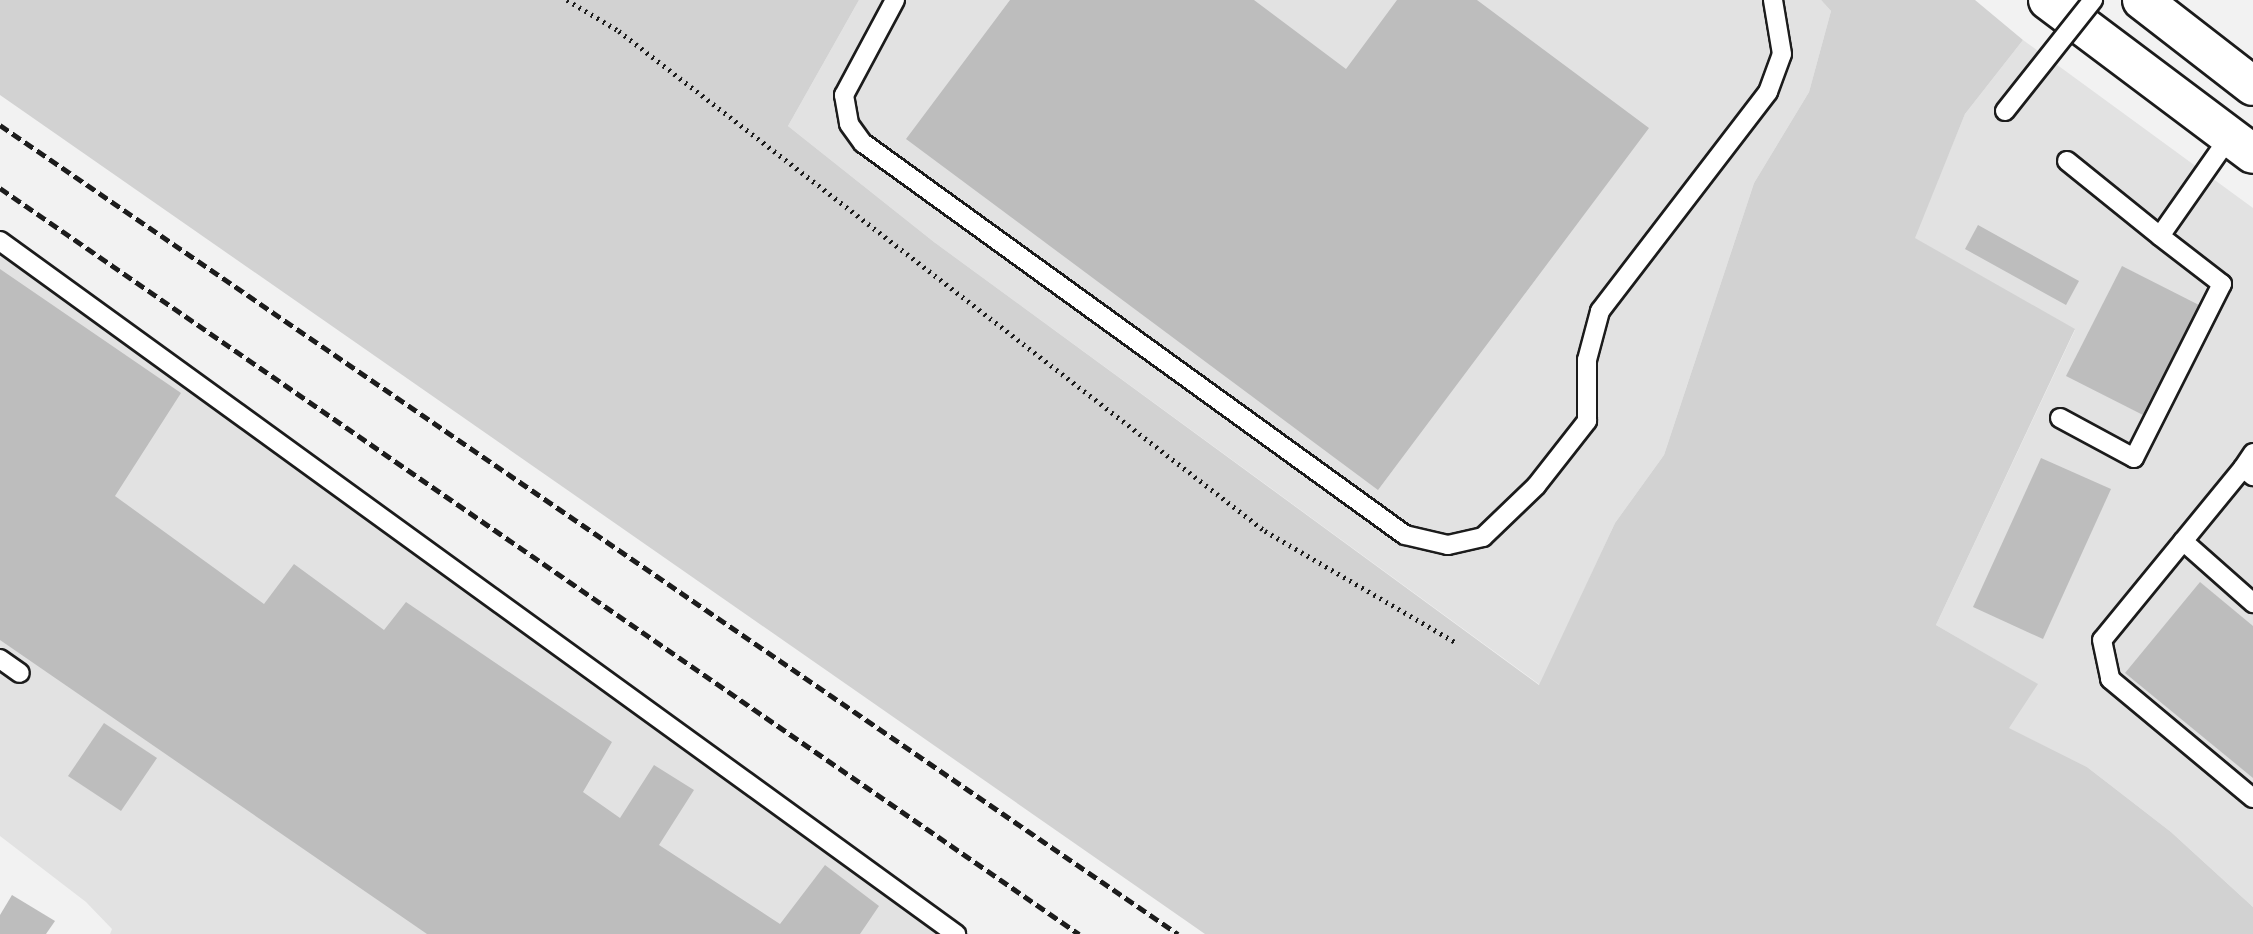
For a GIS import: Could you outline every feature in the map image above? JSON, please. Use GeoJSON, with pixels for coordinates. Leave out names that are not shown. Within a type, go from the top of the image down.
{"type":"FeatureCollection","features":[{"type":"Feature","properties":{"kind":"highway"},"geometry":{"type":"LineString","coordinates":[[2048,0],[2241,145]]}},
{"type":"Feature","properties":{"kind":"highway"},"geometry":{"type":"LineString","coordinates":[[2142,0],[2253,86]]}},
{"type":"Feature","properties":{"kind":"lane"},"geometry":{"type":"LineString","coordinates":[[895,0],[844,95],[849,124],[863,143],[1405,536],[1448,545],[1483,537],[1536,486],[1587,421],[1587,360],[1600,311],[1768,92],[1782,54],[1773,0]]}},
{"type":"Feature","properties":{"kind":"lane"},"geometry":{"type":"LineString","coordinates":[[2005,111],[2093,0]]}},
{"type":"Feature","properties":{"kind":"lane"},"geometry":{"type":"LineString","coordinates":[[2160,236],[2241,145]]}},
{"type":"Feature","properties":{"kind":"lane"},"geometry":{"type":"LineString","coordinates":[[2060,418],[2134,458],[2222,284],[2067,161]]}},
{"type":"Feature","properties":{"kind":"lane"},"geometry":{"type":"LineString","coordinates":[[0,241],[956,934]]}},
{"type":"Feature","properties":{"kind":"lane"},"geometry":{"type":"LineString","coordinates":[[2250,465],[2102,640],[2103,656],[2110,679],[2131,700],[2253,798]]}},
{"type":"Feature","properties":{"kind":"lane"},"geometry":{"type":"LineString","coordinates":[[2183,541],[2253,603]]}},
{"type":"Feature","properties":{"kind":"lane"},"geometry":{"type":"LineString","coordinates":[[0,659],[20,673]]}},
{"type":"Feature","properties":{"kind":"path"},"geometry":{"type":"LineString","coordinates":[[567,0],[619,31],[1265,531],[1455,642]]}},
{"type":"Feature","properties":{"kind":"shaded area"},"geometry":{"type":"Polygon","coordinates":[[[0,0],[859,0],[788,126],[934,242],[1539,685],[1615,523],[1664,455],[1754,183],[1809,92],[1831,11],[1821,0],[1975,0],[2023,40],[1965,114],[1915,238],[2075,329],[1936,625],[2038,684],[2009,728],[2087,767],[2171,832],[2253,907],[2253,934],[1205,934],[0,95],[0,0]]]}},
{"type":"Feature","properties":{"kind":"shaded area"},"geometry":{"type":"Polygon","coordinates":[[[859,0],[1821,0],[1831,11],[1809,92],[1754,183],[1664,455],[1615,523],[1540,685],[934,242],[788,126],[859,0]]]}},
{"type":"Feature","properties":{"kind":"shaded area"},"geometry":{"type":"Polygon","coordinates":[[[2023,40],[2253,208],[2253,907],[2171,832],[2087,767],[2008,728],[2037,684],[1936,625],[2075,330],[1914,238],[1965,114],[2023,40]]]}},
{"type":"Feature","properties":{"kind":"shaded area"},"geometry":{"type":"Polygon","coordinates":[[[0,236],[969,934],[110,934],[112,929],[86,902],[0,836],[0,236]]]}},
{"type":"Feature","properties":{"kind":"building"},"geometry":{"type":"Polygon","coordinates":[[[1010,0],[1254,0],[1346,69],[1397,0],[1477,0],[1649,128],[1378,490],[906,139],[1010,0]]]}},
{"type":"Feature","properties":{"kind":"building"},"geometry":{"type":"Polygon","coordinates":[[[1978,225],[2079,281],[2066,305],[1965,249],[1978,225]]]}},
{"type":"Feature","properties":{"kind":"building"},"geometry":{"type":"Polygon","coordinates":[[[2122,266],[2199,305],[2143,415],[2066,376],[2122,266]]]}},
{"type":"Feature","properties":{"kind":"building"},"geometry":{"type":"Polygon","coordinates":[[[0,269],[181,393],[115,496],[264,604],[294,564],[384,630],[406,602],[612,742],[583,792],[620,818],[654,765],[694,790],[659,845],[780,924],[825,865],[879,906],[860,934],[427,934],[0,640],[0,269]]]}},
{"type":"Feature","properties":{"kind":"building"},"geometry":{"type":"Polygon","coordinates":[[[2041,458],[2111,489],[2043,639],[1973,607],[2041,458]]]}},
{"type":"Feature","properties":{"kind":"building"},"geometry":{"type":"Polygon","coordinates":[[[2200,582],[2253,626],[2253,778],[2125,673],[2200,582]]]}},
{"type":"Feature","properties":{"kind":"building"},"geometry":{"type":"Polygon","coordinates":[[[104,723],[157,758],[121,811],[68,776],[104,723]]]}},
{"type":"Feature","properties":{"kind":"building"},"geometry":{"type":"Polygon","coordinates":[[[12,895],[55,921],[46,934],[0,934],[0,915],[12,895]]]}},
{"type":"Feature","properties":{"kind":"railway"},"geometry":{"type":"LineString","coordinates":[[0,125],[1178,934]]}},
{"type":"Feature","properties":{"kind":"railway"},"geometry":{"type":"LineString","coordinates":[[0,188],[1079,934]]}}]}
